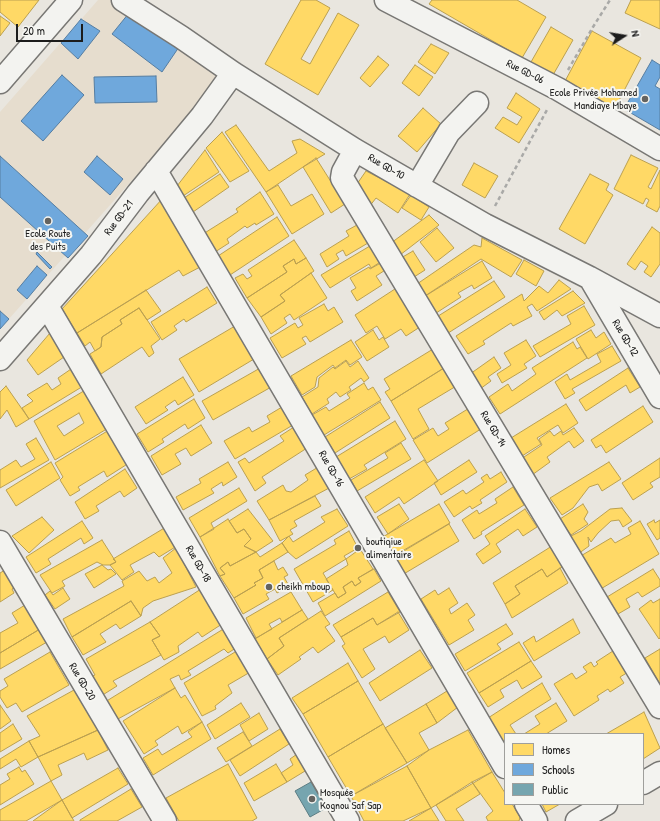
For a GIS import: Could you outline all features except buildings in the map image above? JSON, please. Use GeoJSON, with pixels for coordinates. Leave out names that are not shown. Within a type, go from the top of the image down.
{"type":"FeatureCollection","features":[{"type":"Feature","properties":{"kind":"street"},"geometry":{"type":"LineString","coordinates":[[0,82],[71,0]]}},
{"type":"Feature","properties":{"kind":"street","name":"Rue GD-10"},"geometry":{"type":"LineString","coordinates":[[123,0],[181,37],[233,73],[355,150],[485,225],[590,278],[660,316]]}},
{"type":"Feature","properties":{"kind":"street","name":"Rue GD-06"},"geometry":{"type":"LineString","coordinates":[[386,0],[558,89],[660,149]]}},
{"type":"Feature","properties":{"kind":"street","name":"Rue GD-21"},"geometry":{"type":"LineString","coordinates":[[0,359],[91,255],[138,193],[202,116],[233,73]]}},
{"type":"Feature","properties":{"kind":"street"},"geometry":{"type":"LineString","coordinates":[[417,186],[450,132],[477,103]]}},
{"type":"Feature","properties":{"kind":"street","name":"Rue GD-14"},"geometry":{"type":"LineString","coordinates":[[355,150],[343,172],[342,178],[660,707]]}},
{"type":"Feature","properties":{"kind":"street","name":"Rue GD-16"},"geometry":{"type":"LineString","coordinates":[[156,171],[504,765]]}},
{"type":"Feature","properties":{"kind":"street","name":"Rue GD-12"},"geometry":{"type":"LineString","coordinates":[[590,278],[660,397]]}},
{"type":"Feature","properties":{"kind":"street","name":"Rue GD-18"},"geometry":{"type":"LineString","coordinates":[[47,306],[348,821]]}},
{"type":"Feature","properties":{"kind":"street","name":"Rue GD-20"},"geometry":{"type":"LineString","coordinates":[[0,542],[165,821]]}},
{"type":"Feature","properties":{"kind":"street"},"geometry":{"type":"LineString","coordinates":[[644,781],[660,773]]}},
{"type":"Feature","properties":{"kind":"street"},"geometry":{"type":"LineString","coordinates":[[527,805],[536,821]]}},
{"type":"Feature","properties":{"kind":"street"},"geometry":{"type":"LineString","coordinates":[[577,821],[604,805]]}},
{"type":"Feature","properties":{"kind":"path"},"geometry":{"type":"LineString","coordinates":[[485,225],[558,89],[610,0]]}},
{"type":"Feature","properties":{"kind":"shaded area","name":"Ecole Route des Puits"},"geometry":{"type":"Polygon","coordinates":[[[98,0],[110,0],[216,72],[213,89],[0,329],[0,112],[98,0]]]}},
{"type":"Feature","properties":{"kind":"place","name":"Ecole Privée Mohamed Mandiaye Mbaye"},"geometry":{"type":"Point","coordinates":[645,99]}},
{"type":"Feature","properties":{"kind":"place","name":"Ecole Route des Puits"},"geometry":{"type":"Point","coordinates":[48,221]}},
{"type":"Feature","properties":{"kind":"place","name":"boutiqiue alimentaire"},"geometry":{"type":"Point","coordinates":[358,548]}},
{"type":"Feature","properties":{"kind":"place","name":"cheikh mboup"},"geometry":{"type":"Point","coordinates":[269,587]}},
{"type":"Feature","properties":{"kind":"place","name":"Mosquée Kognou Saf Sap"},"geometry":{"type":"Point","coordinates":[312,799]}}]}
